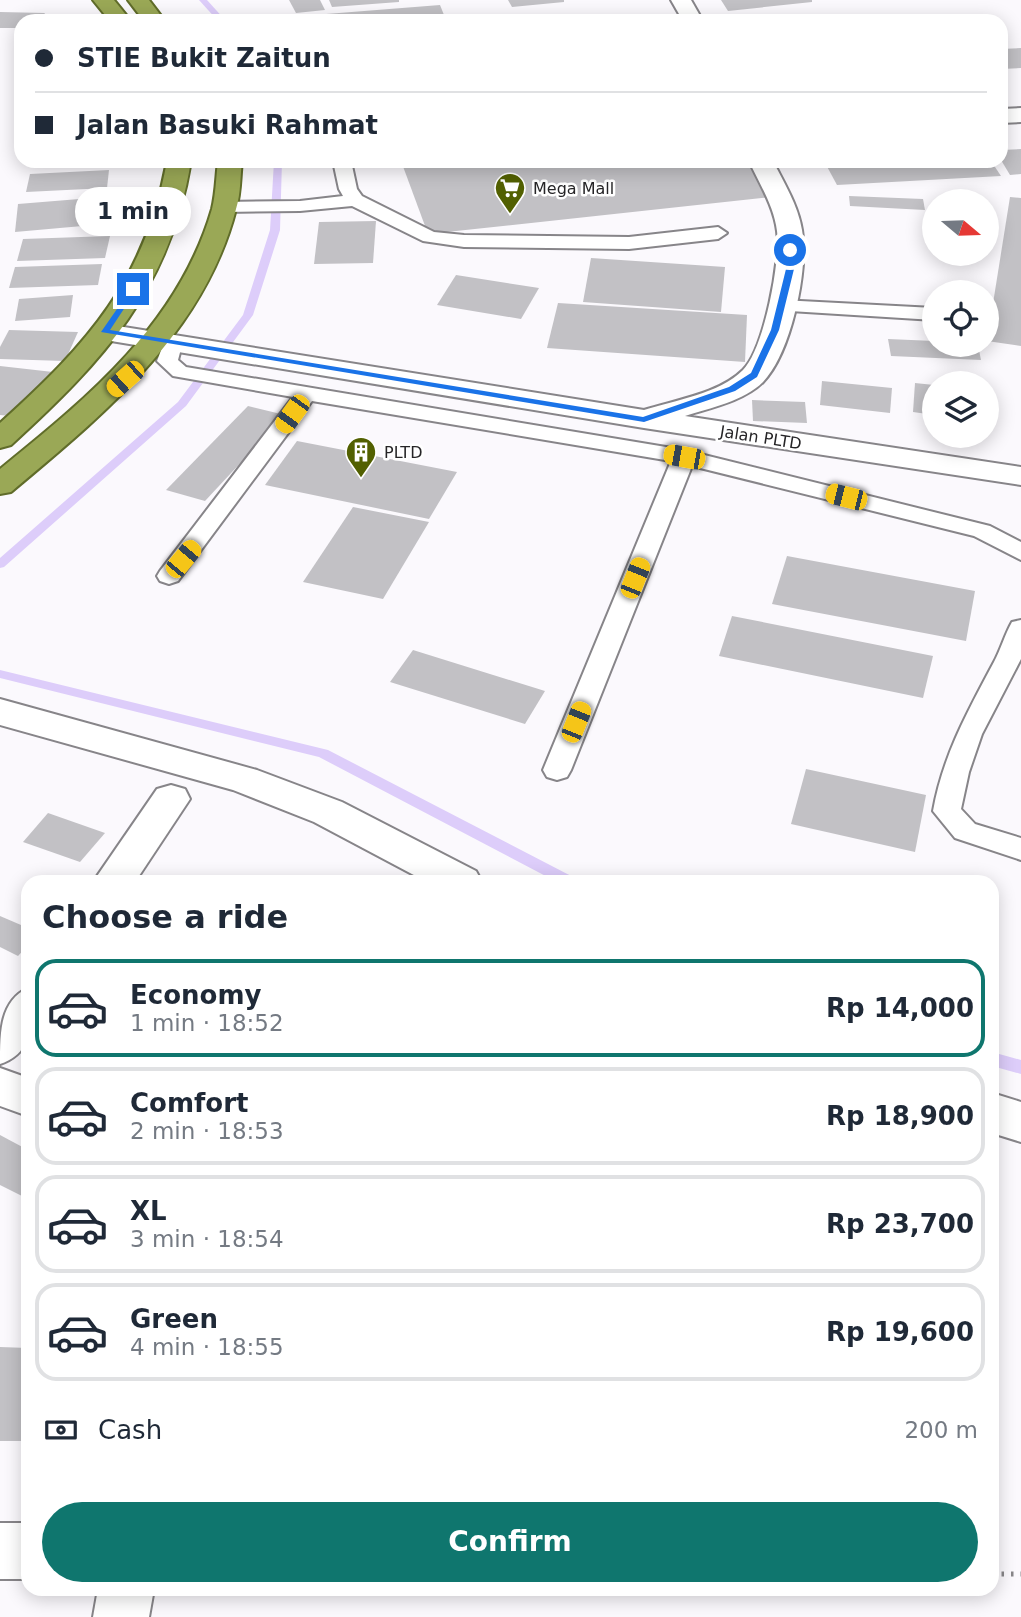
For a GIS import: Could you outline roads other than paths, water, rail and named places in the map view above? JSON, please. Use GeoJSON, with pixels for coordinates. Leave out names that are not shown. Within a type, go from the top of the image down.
{"type":"FeatureCollection","features":[{"type":"Feature","properties":{"kind":"highway"},"geometry":{"type":"LineString","coordinates":[[103,0],[115,14]]}},
{"type":"Feature","properties":{"kind":"highway"},"geometry":{"type":"LineString","coordinates":[[138,0],[149,14]]}},
{"type":"Feature","properties":{"kind":"highway"},"geometry":{"type":"LineString","coordinates":[[0,439],[84,358],[105,332],[147,267],[168,221],[178,168]]}},
{"type":"Feature","properties":{"kind":"highway"},"geometry":{"type":"LineString","coordinates":[[0,485],[97,404],[166,340],[195,286],[224,208],[229,168]]}},
{"type":"Feature","properties":{"kind":"street"},"geometry":{"type":"LineString","coordinates":[[644,419],[732,389],[754,375],[775,330],[790,269],[790,231],[783,208],[764,168]]}},
{"type":"Feature","properties":{"kind":"street","name":"Jalan PLTD"},"geometry":{"type":"LineString","coordinates":[[105,332],[644,419],[1021,476]]}},
{"type":"Feature","properties":{"kind":"street"},"geometry":{"type":"LineString","coordinates":[[0,712],[244,780],[328,812],[450,875]]}},
{"type":"Feature","properties":{"kind":"street"},"geometry":{"type":"LineString","coordinates":[[118,875],[171,799]]}},
{"type":"Feature","properties":{"kind":"street"},"geometry":{"type":"LineString","coordinates":[[0,1046],[21,1016]]}},
{"type":"Feature","properties":{"kind":"street"},"geometry":{"type":"LineString","coordinates":[[0,1087],[21,1094]]}},
{"type":"Feature","properties":{"kind":"street"},"geometry":{"type":"LineString","coordinates":[[999,1115],[1021,1122]]}},
{"type":"Feature","properties":{"kind":"street"},"geometry":{"type":"LineString","coordinates":[[0,1551],[21,1551]]}},
{"type":"Feature","properties":{"kind":"street"},"geometry":{"type":"LineString","coordinates":[[121,1617],[125,1596]]}},
{"type":"Feature","properties":{"kind":"lane"},"geometry":{"type":"LineString","coordinates":[[344,168],[348,189],[355,200],[430,237],[464,241],[629,243],[718,233]]}},
{"type":"Feature","properties":{"kind":"lane"},"geometry":{"type":"LineString","coordinates":[[224,208],[300,206],[355,200]]}},
{"type":"Feature","properties":{"kind":"lane"},"geometry":{"type":"LineString","coordinates":[[781,306],[922,313]]}},
{"type":"Feature","properties":{"kind":"lane"},"geometry":{"type":"LineString","coordinates":[[166,340],[167,361],[180,372],[684,457],[982,531],[1003,540],[1021,553]]}},
{"type":"Feature","properties":{"kind":"lane"},"geometry":{"type":"LineString","coordinates":[[169,576],[307,393]]}},
{"type":"Feature","properties":{"kind":"lane"},"geometry":{"type":"LineString","coordinates":[[557,771],[684,457]]}},
{"type":"Feature","properties":{"kind":"lane"},"geometry":{"type":"LineString","coordinates":[[1021,628],[1009,657],[979,711],[951,776],[947,811],[965,831],[1021,849]]}},
{"type":"Feature","properties":{"kind":"waterway"},"geometry":{"type":"LineString","coordinates":[[203,0],[216,14]]}},
{"type":"Feature","properties":{"kind":"waterway"},"geometry":{"type":"LineString","coordinates":[[0,564],[182,404],[248,315],[275,230],[278,168]]}},
{"type":"Feature","properties":{"kind":"waterway"},"geometry":{"type":"LineString","coordinates":[[0,674],[323,753],[557,875]]}},
{"type":"Feature","properties":{"kind":"waterway"},"geometry":{"type":"LineString","coordinates":[[999,1061],[1021,1067]]}},
{"type":"Feature","properties":{"kind":"place","name":"Mega Mall"},"geometry":{"type":"Point","coordinates":[510,215]}},
{"type":"Feature","properties":{"kind":"place","name":"PLTD"},"geometry":{"type":"Point","coordinates":[361,479]}}]}
